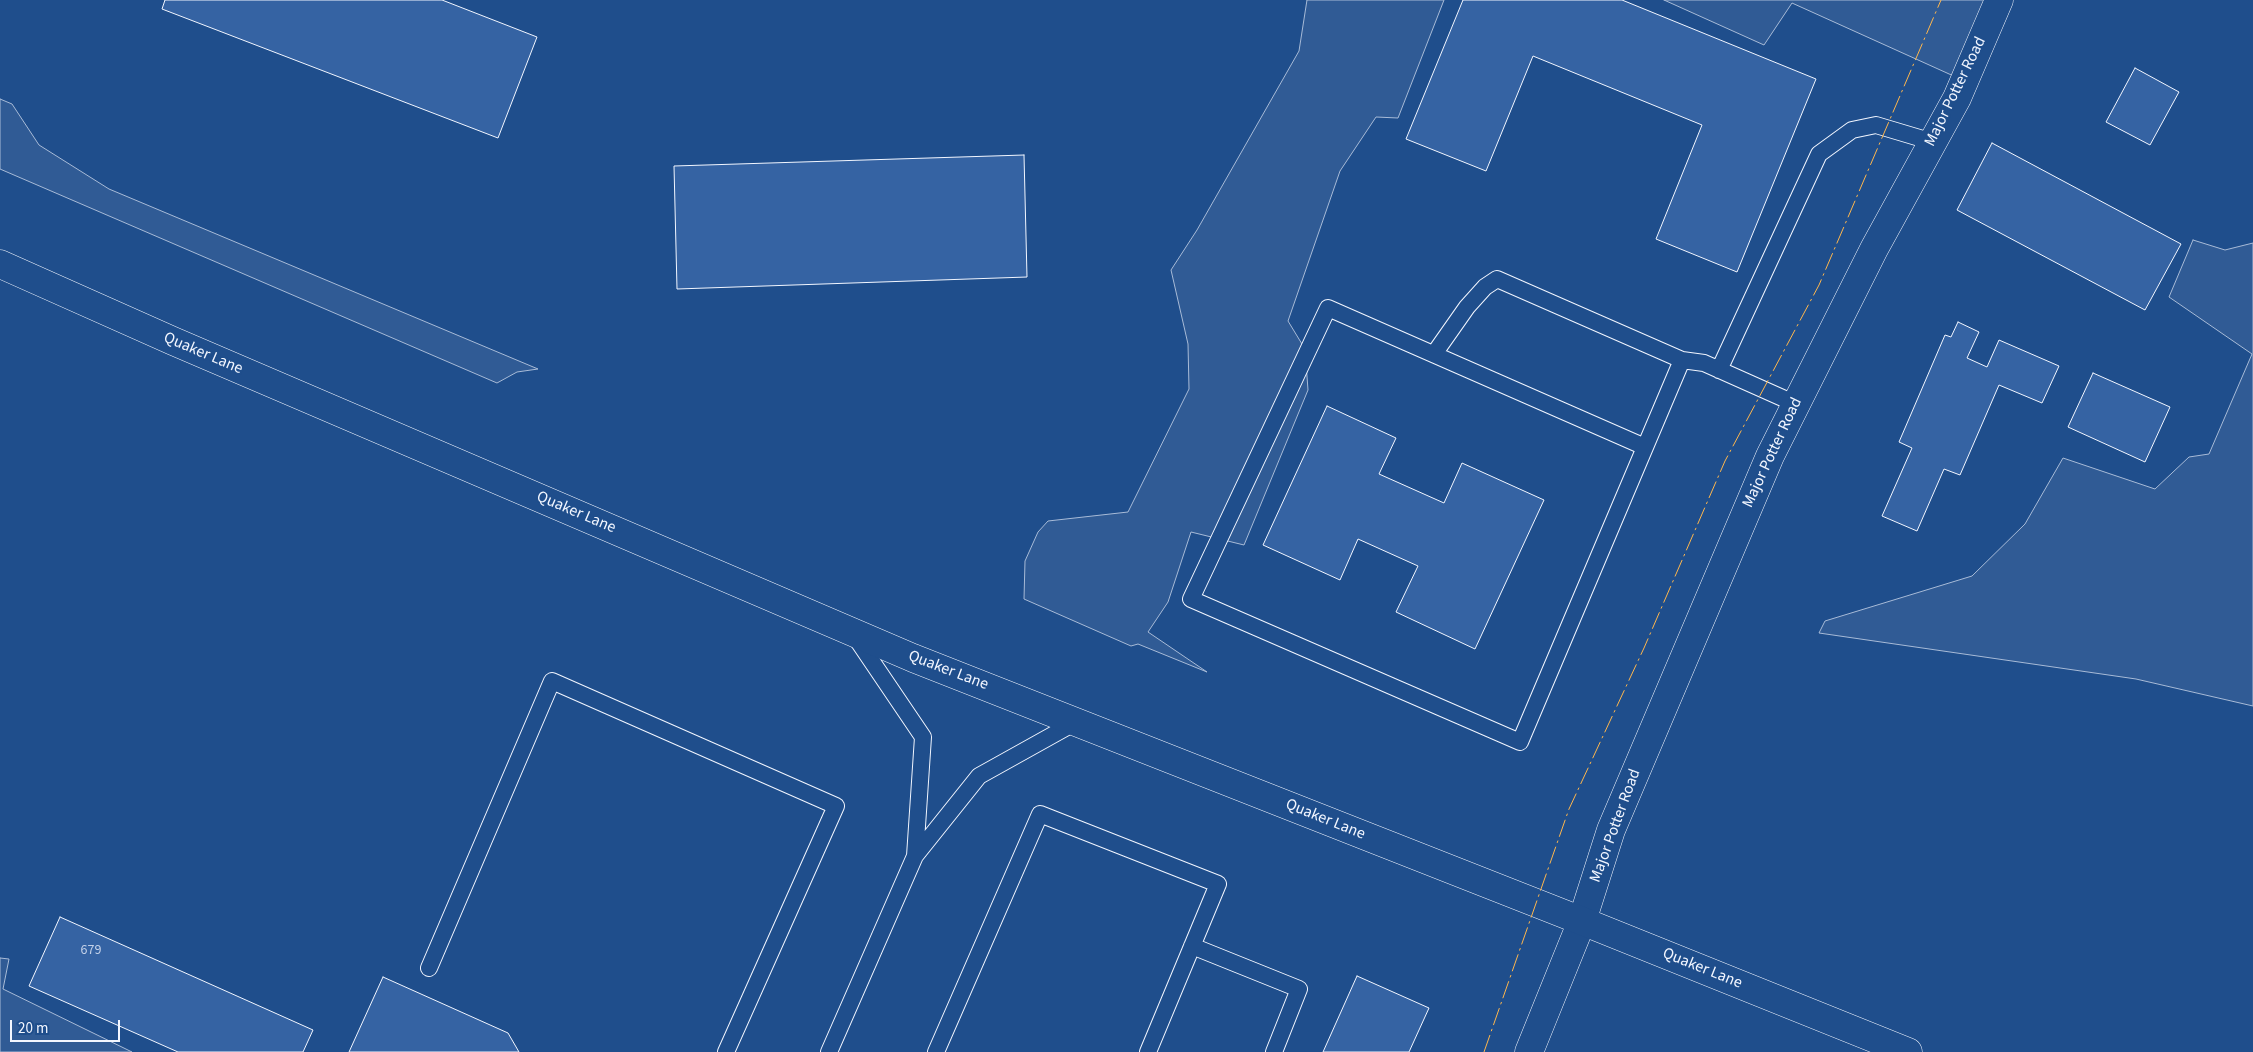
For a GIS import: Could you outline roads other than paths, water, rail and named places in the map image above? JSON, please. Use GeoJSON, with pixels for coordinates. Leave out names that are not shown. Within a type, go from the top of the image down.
{"type":"FeatureCollection","features":[{"type":"Feature","properties":{"kind":"main road","name":"Major Potter Road"},"geometry":{"type":"LineString","coordinates":[[1529,1052],[1582,921],[1611,830],[1770,456],[1874,248],[1957,98],[1999,0]]}},
{"type":"Feature","properties":{"kind":"main road","name":"Quaker Lane"},"geometry":{"type":"LineString","coordinates":[[0,264],[173,341],[913,658],[1582,921],[1908,1052]]}},
{"type":"Feature","properties":{"kind":"lane"},"geometry":{"type":"LineString","coordinates":[[1719,370],[1819,154],[1852,130],[1876,125],[1932,142]]}},
{"type":"Feature","properties":{"kind":"lane"},"geometry":{"type":"LineString","coordinates":[[1434,354],[1485,286],[1497,279],[1682,360],[1704,363],[1796,404]]}},
{"type":"Feature","properties":{"kind":"lane"},"geometry":{"type":"LineString","coordinates":[[1645,447],[1328,308],[1191,599],[1520,742],[1682,360]]}},
{"type":"Feature","properties":{"kind":"lane"},"geometry":{"type":"LineString","coordinates":[[852,632],[923,737],[914,856]]}},
{"type":"Feature","properties":{"kind":"lane"},"geometry":{"type":"LineString","coordinates":[[429,968],[552,681],[836,806],[726,1052]]}},
{"type":"Feature","properties":{"kind":"lane"},"geometry":{"type":"LineString","coordinates":[[829,1052],[914,856],[979,776],[1076,722]]}},
{"type":"Feature","properties":{"kind":"lane"},"geometry":{"type":"LineString","coordinates":[[936,1052],[1040,814],[1218,884],[1148,1052]]}},
{"type":"Feature","properties":{"kind":"lane"},"geometry":{"type":"LineString","coordinates":[[1192,946],[1299,990],[1274,1052]]}}]}
